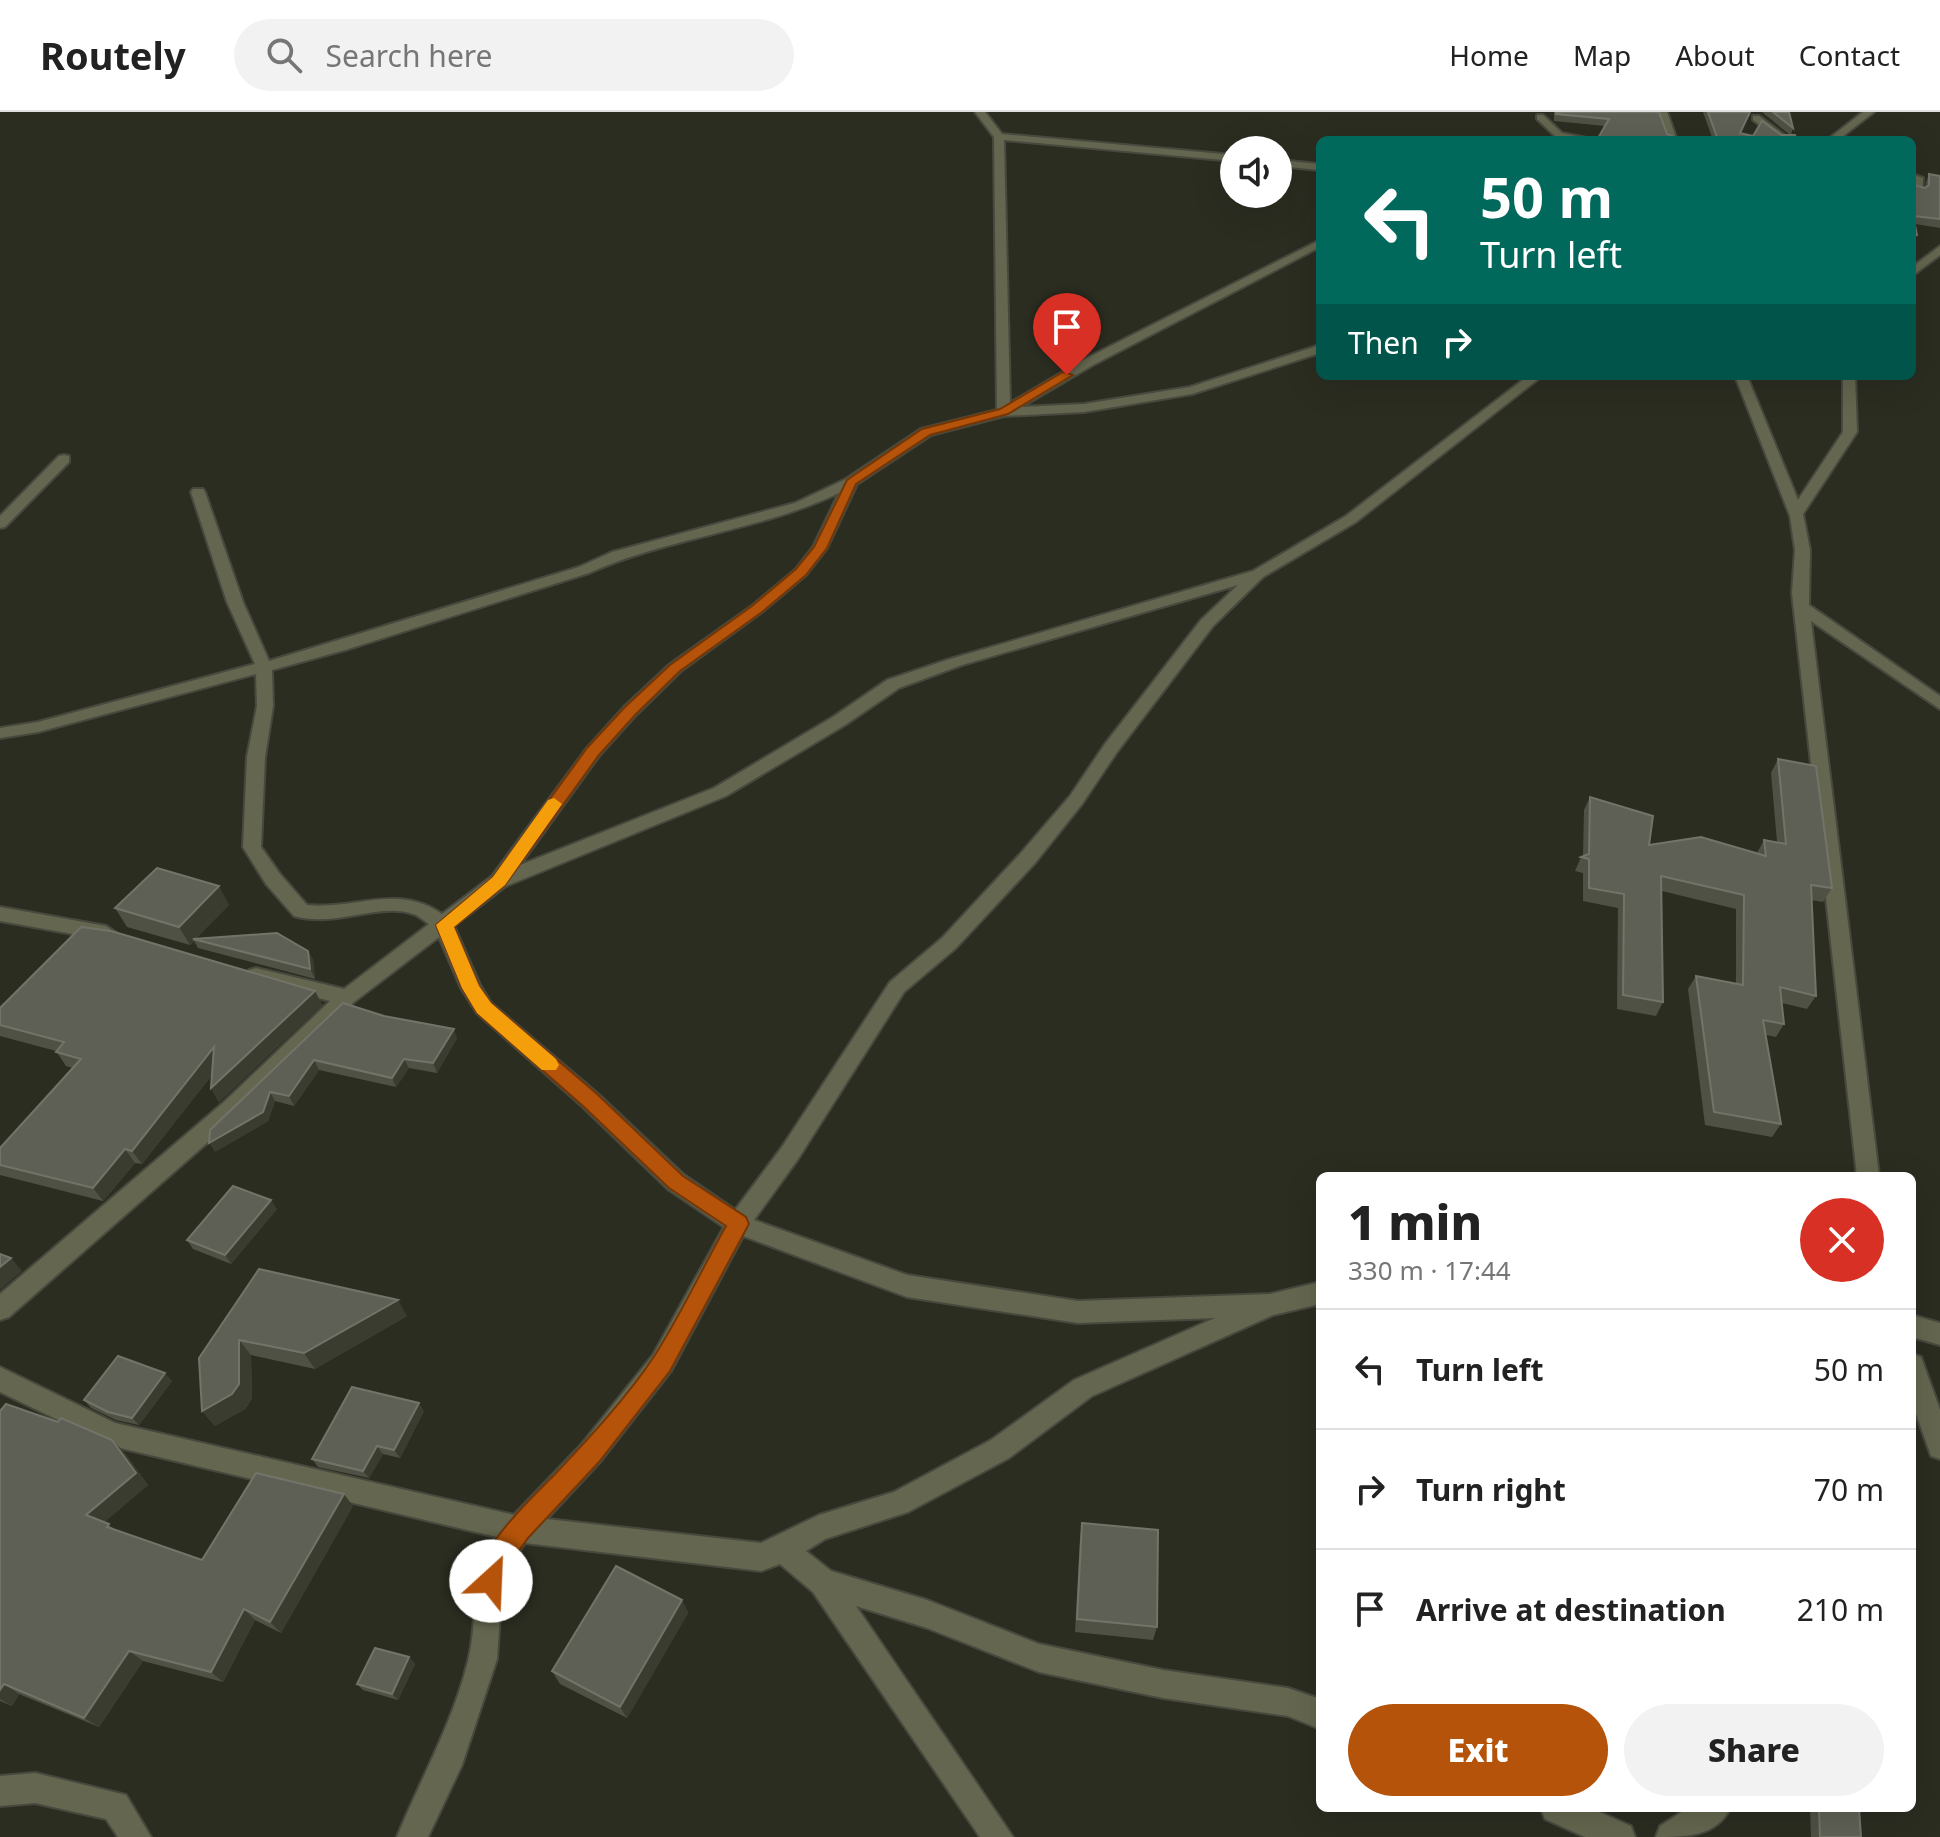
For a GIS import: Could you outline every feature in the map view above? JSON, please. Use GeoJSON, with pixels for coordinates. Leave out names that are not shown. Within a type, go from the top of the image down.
{"type":"FeatureCollection","features":[{"type":"Feature","properties":{"kind":"street"},"geometry":{"type":"LineString","coordinates":[[980,112],[999,137],[1004,412]]}},
{"type":"Feature","properties":{"kind":"street"},"geometry":{"type":"LineString","coordinates":[[1662,112],[1671,136]]}},
{"type":"Feature","properties":{"kind":"street"},"geometry":{"type":"LineString","coordinates":[[1837,136],[1869,112]]}},
{"type":"Feature","properties":{"kind":"street"},"geometry":{"type":"LineString","coordinates":[[1751,129],[1754,115]]}},
{"type":"Feature","properties":{"kind":"street"},"geometry":{"type":"LineString","coordinates":[[1754,115],[1776,136]]}},
{"type":"Feature","properties":{"kind":"street"},"geometry":{"type":"LineString","coordinates":[[1540,117],[1559,135],[1565,136]]}},
{"type":"Feature","properties":{"kind":"street"},"geometry":{"type":"LineString","coordinates":[[999,137],[1220,157]]}},
{"type":"Feature","properties":{"kind":"street"},"geometry":{"type":"LineString","coordinates":[[1292,164],[1316,167]]}},
{"type":"Feature","properties":{"kind":"street"},"geometry":{"type":"LineString","coordinates":[[1916,178],[1918,191]]}},
{"type":"Feature","properties":{"kind":"street"},"geometry":{"type":"LineString","coordinates":[[1004,412],[1089,362],[1316,245]]}},
{"type":"Feature","properties":{"kind":"street"},"geometry":{"type":"LineString","coordinates":[[1916,270],[1940,249]]}},
{"type":"Feature","properties":{"kind":"street"},"geometry":{"type":"LineString","coordinates":[[0,733],[38,727],[264,667],[502,597],[584,570],[617,555],[800,506],[851,482],[926,432],[1004,412],[1084,408],[1192,390],[1316,350]]}},
{"type":"Feature","properties":{"kind":"street"},"geometry":{"type":"LineString","coordinates":[[412,1837],[447,1765],[483,1659],[487,1599],[495,1564],[519,1529],[590,1454],[662,1363],[738,1224],[790,1153],[897,987],[949,943],[1028,858],[1076,800],[1111,748],[1207,623],[1258,574],[1351,519],[1531,380]]}},
{"type":"Feature","properties":{"kind":"street"},"geometry":{"type":"LineString","coordinates":[[1743,380],[1798,512],[1805,559],[1800,593],[1868,1172]]}},
{"type":"Feature","properties":{"kind":"street"},"geometry":{"type":"LineString","coordinates":[[1798,512],[1850,432],[1849,380]]}},
{"type":"Feature","properties":{"kind":"street"},"geometry":{"type":"LineString","coordinates":[[0,524],[64,459]]}},
{"type":"Feature","properties":{"kind":"street"},"geometry":{"type":"LineString","coordinates":[[0,1309],[232,1108],[347,997],[499,881],[593,752],[630,711],[675,668],[757,609],[801,572],[820,548],[851,482]]}},
{"type":"Feature","properties":{"kind":"street"},"geometry":{"type":"LineString","coordinates":[[198,492],[235,602],[264,667],[265,706],[255,770],[252,847],[273,879],[301,911],[329,914],[388,905],[418,907],[444,925],[471,988],[484,1008],[590,1100],[676,1182],[738,1224],[907,1286],[1078,1312],[1270,1305]]}},
{"type":"Feature","properties":{"kind":"street"},"geometry":{"type":"LineString","coordinates":[[499,881],[720,792],[839,721],[893,684],[956,662],[1258,574]]}},
{"type":"Feature","properties":{"kind":"street"},"geometry":{"type":"LineString","coordinates":[[1802,607],[1940,704]]}},
{"type":"Feature","properties":{"kind":"street"},"geometry":{"type":"LineString","coordinates":[[0,914],[43,924],[121,935]]}},
{"type":"Feature","properties":{"kind":"street"},"geometry":{"type":"LineString","coordinates":[[231,968],[347,997]]}},
{"type":"Feature","properties":{"kind":"street"},"geometry":{"type":"LineString","coordinates":[[0,1379],[112,1434],[179,1447],[519,1529],[761,1557],[783,1549],[819,1528],[899,1503],[1000,1449],[1083,1388],[1270,1305],[1316,1294]]}},
{"type":"Feature","properties":{"kind":"street"},"geometry":{"type":"LineString","coordinates":[[1916,1327],[1940,1334]]}},
{"type":"Feature","properties":{"kind":"street"},"geometry":{"type":"LineString","coordinates":[[1916,1377],[1940,1447]]}},
{"type":"Feature","properties":{"kind":"street"},"geometry":{"type":"LineString","coordinates":[[783,1549],[823,1582],[998,1837]]}},
{"type":"Feature","properties":{"kind":"street"},"geometry":{"type":"LineString","coordinates":[[823,1582],[927,1614],[1039,1658],[1163,1684],[1288,1702],[1316,1712]]}},
{"type":"Feature","properties":{"kind":"street"},"geometry":{"type":"LineString","coordinates":[[0,1791],[35,1788],[115,1806],[136,1837]]}},
{"type":"Feature","properties":{"kind":"street"},"geometry":{"type":"LineString","coordinates":[[1565,1812],[1620,1837]]}},
{"type":"Feature","properties":{"kind":"street"},"geometry":{"type":"LineString","coordinates":[[1671,1837],[1709,1812]]}},
{"type":"Feature","properties":{"kind":"building"},"geometry":{"type":"Polygon","coordinates":[[[1659,112],[1667,134],[1672,136],[1599,136],[1609,119],[1556,114],[1659,112]]]}},
{"type":"Feature","properties":{"kind":"building"},"geometry":{"type":"Polygon","coordinates":[[[1708,112],[1750,112],[1740,133],[1753,136],[1717,136],[1708,112]]]}},
{"type":"Feature","properties":{"kind":"building"},"geometry":{"type":"Polygon","coordinates":[[[1773,112],[1789,112],[1793,128],[1773,112]]]}},
{"type":"Feature","properties":{"kind":"building"},"geometry":{"type":"Polygon","coordinates":[[[1762,121],[1781,135],[1795,135],[1753,136],[1762,121]]]}},
{"type":"Feature","properties":{"kind":"building"},"geometry":{"type":"Polygon","coordinates":[[[1929,174],[1940,176],[1940,219],[1916,216],[1916,186],[1925,188],[1929,185],[1929,174]]]}},
{"type":"Feature","properties":{"kind":"building"},"geometry":{"type":"Polygon","coordinates":[[[1778,759],[1816,766],[1832,888],[1811,885],[1816,996],[1780,987],[1784,1024],[1763,1020],[1781,1124],[1714,1112],[1696,976],[1743,985],[1744,895],[1661,876],[1663,1002],[1623,995],[1624,894],[1589,888],[1589,859],[1581,857],[1589,854],[1590,797],[1653,816],[1649,845],[1701,837],[1766,856],[1764,840],[1786,844],[1778,759]]]}},
{"type":"Feature","properties":{"kind":"building"},"geometry":{"type":"Polygon","coordinates":[[[157,868],[219,886],[179,927],[115,908],[157,868]]]}},
{"type":"Feature","properties":{"kind":"building"},"geometry":{"type":"Polygon","coordinates":[[[81,927],[111,931],[315,991],[211,1088],[214,1047],[132,1151],[125,1149],[93,1188],[0,1165],[0,1148],[81,1059],[56,1052],[64,1042],[0,1025],[0,1008],[81,927]]]}},
{"type":"Feature","properties":{"kind":"building"},"geometry":{"type":"Polygon","coordinates":[[[277,933],[308,951],[310,969],[193,939],[277,933]]]}},
{"type":"Feature","properties":{"kind":"building"},"geometry":{"type":"Polygon","coordinates":[[[343,1003],[384,1016],[454,1029],[433,1063],[404,1059],[392,1078],[314,1060],[289,1096],[270,1092],[263,1112],[209,1143],[210,1130],[343,1003]]]}},
{"type":"Feature","properties":{"kind":"building"},"geometry":{"type":"Polygon","coordinates":[[[233,1186],[271,1200],[225,1255],[187,1240],[233,1186]]]}},
{"type":"Feature","properties":{"kind":"building"},"geometry":{"type":"Polygon","coordinates":[[[0,1254],[11,1258],[0,1267],[0,1254]]]}},
{"type":"Feature","properties":{"kind":"building"},"geometry":{"type":"Polygon","coordinates":[[[259,1269],[398,1300],[304,1353],[239,1340],[239,1384],[232,1394],[202,1411],[199,1358],[259,1269]]]}},
{"type":"Feature","properties":{"kind":"building"},"geometry":{"type":"Polygon","coordinates":[[[118,1356],[165,1373],[132,1418],[108,1412],[84,1400],[118,1356]]]}},
{"type":"Feature","properties":{"kind":"building"},"geometry":{"type":"Polygon","coordinates":[[[352,1387],[419,1403],[394,1450],[377,1446],[363,1471],[312,1459],[352,1387]]]}},
{"type":"Feature","properties":{"kind":"building"},"geometry":{"type":"Polygon","coordinates":[[[6,1404],[58,1422],[61,1418],[112,1440],[136,1473],[86,1515],[109,1524],[107,1527],[202,1560],[256,1473],[344,1494],[270,1622],[244,1609],[211,1672],[129,1651],[84,1718],[4,1684],[0,1690],[0,1411],[6,1404]]]}},
{"type":"Feature","properties":{"kind":"building"},"geometry":{"type":"Polygon","coordinates":[[[1082,1523],[1158,1530],[1157,1627],[1077,1619],[1082,1523]]]}},
{"type":"Feature","properties":{"kind":"building"},"geometry":{"type":"Polygon","coordinates":[[[616,1566],[682,1600],[620,1707],[552,1671],[616,1566]]]}},
{"type":"Feature","properties":{"kind":"building"},"geometry":{"type":"Polygon","coordinates":[[[375,1648],[409,1657],[392,1694],[357,1684],[375,1648]]]}},
{"type":"Feature","properties":{"kind":"building"},"geometry":{"type":"Polygon","coordinates":[[[1819,1812],[1859,1812],[1861,1837],[1820,1837],[1819,1812]]]}},
{"type":"Feature","properties":{"kind":"slow traffic"},"geometry":{"type":"LineString","coordinates":[[549,1065],[484,1008],[471,988],[444,925],[499,881],[554,804]]}},
{"type":"Feature","properties":{"kind":"route"},"geometry":{"type":"LineString","coordinates":[[491,1581],[495,1564],[519,1529],[590,1454],[662,1363],[738,1224],[676,1182],[590,1100],[484,1008],[471,988],[444,925],[499,881],[593,752],[630,711],[675,668],[757,609],[801,572],[820,548],[851,482],[926,432],[1004,412],[1067,375]]}}]}
